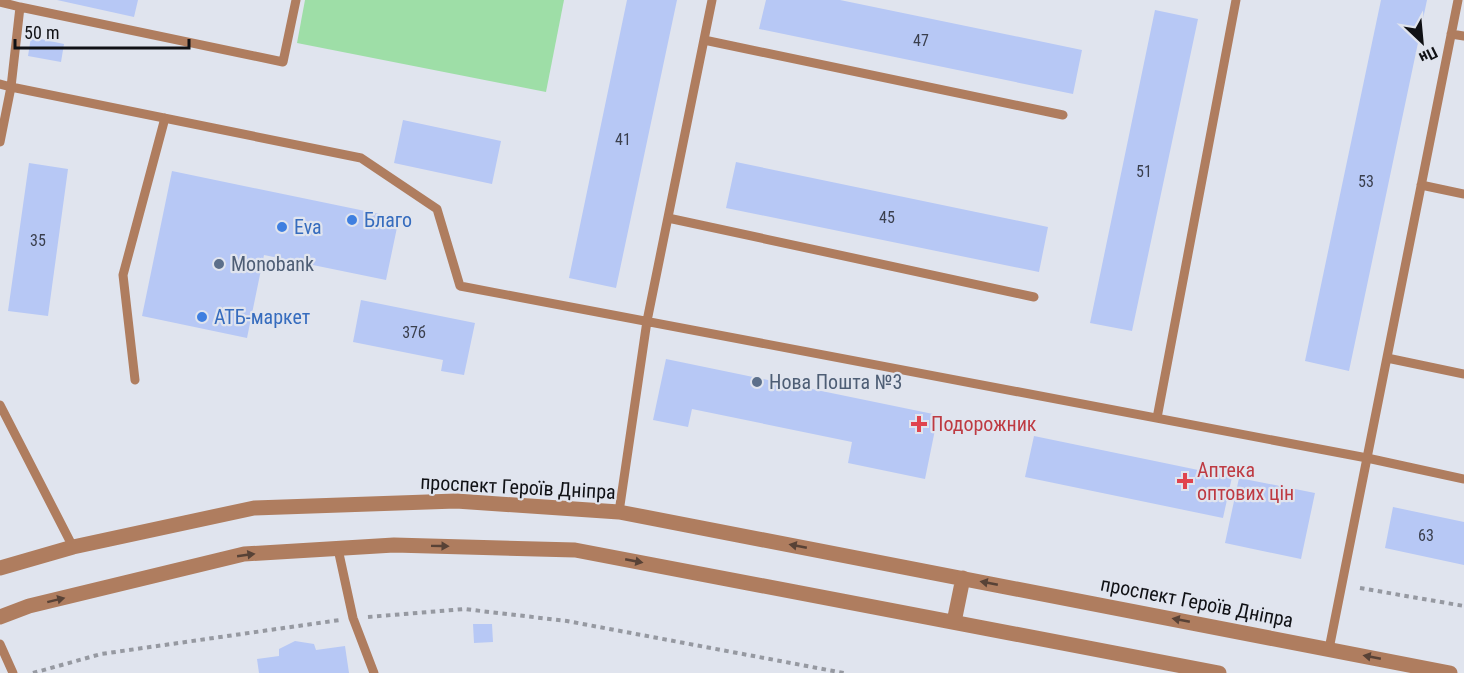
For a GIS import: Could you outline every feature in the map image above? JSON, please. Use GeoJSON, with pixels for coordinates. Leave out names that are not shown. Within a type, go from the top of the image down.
{"type":"FeatureCollection","features":[{"type":"Feature","properties":{"kind":"street","name":"проспект Героїв Дніпра"},"geometry":{"type":"LineString","coordinates":[[0,568],[73,547],[254,508],[456,501],[619,512],[1329,649],[1423,670],[1450,673]]}},
{"type":"Feature","properties":{"kind":"street"},"geometry":{"type":"LineString","coordinates":[[0,617],[29,606],[244,554],[394,545],[576,550],[954,622],[1187,670],[1219,673]]}},
{"type":"Feature","properties":{"kind":"street"},"geometry":{"type":"LineString","coordinates":[[954,622],[963,578]]}},
{"type":"Feature","properties":{"kind":"lane"},"geometry":{"type":"LineString","coordinates":[[0,2],[283,62],[296,0]]}},
{"type":"Feature","properties":{"kind":"lane"},"geometry":{"type":"LineString","coordinates":[[619,512],[647,321],[712,0]]}},
{"type":"Feature","properties":{"kind":"lane"},"geometry":{"type":"LineString","coordinates":[[1157,418],[1236,0]]}},
{"type":"Feature","properties":{"kind":"lane"},"geometry":{"type":"LineString","coordinates":[[1329,649],[1458,0]]}},
{"type":"Feature","properties":{"kind":"lane"},"geometry":{"type":"LineString","coordinates":[[0,142],[11,87],[20,7]]}},
{"type":"Feature","properties":{"kind":"lane"},"geometry":{"type":"LineString","coordinates":[[1451,34],[1464,36]]}},
{"type":"Feature","properties":{"kind":"lane"},"geometry":{"type":"LineString","coordinates":[[704,40],[1063,115]]}},
{"type":"Feature","properties":{"kind":"lane"},"geometry":{"type":"LineString","coordinates":[[0,84],[362,158],[437,209],[460,286],[1367,458],[1464,479]]}},
{"type":"Feature","properties":{"kind":"lane"},"geometry":{"type":"LineString","coordinates":[[135,380],[123,275],[165,118]]}},
{"type":"Feature","properties":{"kind":"lane"},"geometry":{"type":"LineString","coordinates":[[1421,185],[1464,194]]}},
{"type":"Feature","properties":{"kind":"lane"},"geometry":{"type":"LineString","coordinates":[[668,219],[1034,297]]}},
{"type":"Feature","properties":{"kind":"lane"},"geometry":{"type":"LineString","coordinates":[[1387,358],[1464,374]]}},
{"type":"Feature","properties":{"kind":"lane"},"geometry":{"type":"LineString","coordinates":[[0,405],[73,547]]}},
{"type":"Feature","properties":{"kind":"lane"},"geometry":{"type":"LineString","coordinates":[[338,549],[353,618],[374,673]]}},
{"type":"Feature","properties":{"kind":"lane"},"geometry":{"type":"LineString","coordinates":[[0,644],[13,673]]}},
{"type":"Feature","properties":{"kind":"path"},"geometry":{"type":"LineString","coordinates":[[1360,588],[1464,606]]}},
{"type":"Feature","properties":{"kind":"path"},"geometry":{"type":"LineString","coordinates":[[33,673],[101,654],[353,618],[464,609],[567,621],[844,673]]}},
{"type":"Feature","properties":{"kind":"green space"},"geometry":{"type":"Polygon","coordinates":[[[305,0],[564,0],[546,92],[297,43],[305,0]]]}},
{"type":"Feature","properties":{"kind":"building"},"geometry":{"type":"Polygon","coordinates":[[[57,0],[138,0],[134,17],[57,0]]]}},
{"type":"Feature","properties":{"kind":"building"},"geometry":{"type":"Polygon","coordinates":[[[627,0],[677,0],[616,288],[569,278],[627,0]]]}},
{"type":"Feature","properties":{"kind":"building"},"geometry":{"type":"Polygon","coordinates":[[[766,0],[840,0],[1082,50],[1073,94],[759,29],[766,0]]]}},
{"type":"Feature","properties":{"kind":"building"},"geometry":{"type":"Polygon","coordinates":[[[1381,0],[1427,0],[1349,371],[1305,361],[1381,0]]]}},
{"type":"Feature","properties":{"kind":"building"},"geometry":{"type":"Polygon","coordinates":[[[1155,10],[1198,19],[1132,331],[1090,323],[1155,10]]]}},
{"type":"Feature","properties":{"kind":"building"},"geometry":{"type":"Polygon","coordinates":[[[31,37],[64,44],[61,62],[28,56],[31,37]]]}},
{"type":"Feature","properties":{"kind":"building"},"geometry":{"type":"Polygon","coordinates":[[[403,120],[501,141],[492,184],[394,163],[403,120]]]}},
{"type":"Feature","properties":{"kind":"building"},"geometry":{"type":"Polygon","coordinates":[[[736,162],[1048,227],[1039,272],[726,208],[736,162]]]}},
{"type":"Feature","properties":{"kind":"building"},"geometry":{"type":"Polygon","coordinates":[[[29,163],[68,169],[48,316],[8,311],[29,163]]]}},
{"type":"Feature","properties":{"kind":"building"},"geometry":{"type":"Polygon","coordinates":[[[172,171],[399,218],[386,280],[264,255],[247,338],[142,316],[172,171]]]}},
{"type":"Feature","properties":{"kind":"building"},"geometry":{"type":"Polygon","coordinates":[[[361,300],[475,323],[464,375],[441,371],[443,360],[353,342],[361,300]]]}},
{"type":"Feature","properties":{"kind":"building"},"geometry":{"type":"Polygon","coordinates":[[[666,359],[938,415],[925,479],[848,463],[852,442],[692,409],[688,427],[653,420],[666,359]]]}},
{"type":"Feature","properties":{"kind":"building"},"geometry":{"type":"Polygon","coordinates":[[[1034,436],[1232,477],[1223,518],[1025,477],[1034,436]]]}},
{"type":"Feature","properties":{"kind":"building"},"geometry":{"type":"Polygon","coordinates":[[[1239,478],[1315,493],[1301,559],[1225,543],[1239,478]]]}},
{"type":"Feature","properties":{"kind":"building"},"geometry":{"type":"Polygon","coordinates":[[[1393,507],[1464,522],[1464,565],[1385,548],[1393,507]]]}},
{"type":"Feature","properties":{"kind":"building"},"geometry":{"type":"Polygon","coordinates":[[[473,624],[492,624],[493,642],[474,643],[473,624]]]}},
{"type":"Feature","properties":{"kind":"building"},"geometry":{"type":"Polygon","coordinates":[[[295,641],[314,644],[316,650],[345,646],[349,673],[259,673],[257,659],[279,656],[279,649],[295,641]]]}},
{"type":"Feature","properties":{"kind":"place","name":"Благо"},"geometry":{"type":"Point","coordinates":[352,220]}},
{"type":"Feature","properties":{"kind":"place","name":"Eva"},"geometry":{"type":"Point","coordinates":[282,227]}},
{"type":"Feature","properties":{"kind":"place","name":"Monobank"},"geometry":{"type":"Point","coordinates":[219,264]}},
{"type":"Feature","properties":{"kind":"place","name":"АТБ-маркет"},"geometry":{"type":"Point","coordinates":[202,317]}},
{"type":"Feature","properties":{"kind":"place","name":"Нова Пошта №3"},"geometry":{"type":"Point","coordinates":[757,382]}},
{"type":"Feature","properties":{"kind":"place","name":"Подорожник"},"geometry":{"type":"Point","coordinates":[919,424]}},
{"type":"Feature","properties":{"kind":"place","name":"Аптека оптових цін"},"geometry":{"type":"Point","coordinates":[1185,481]}}]}
